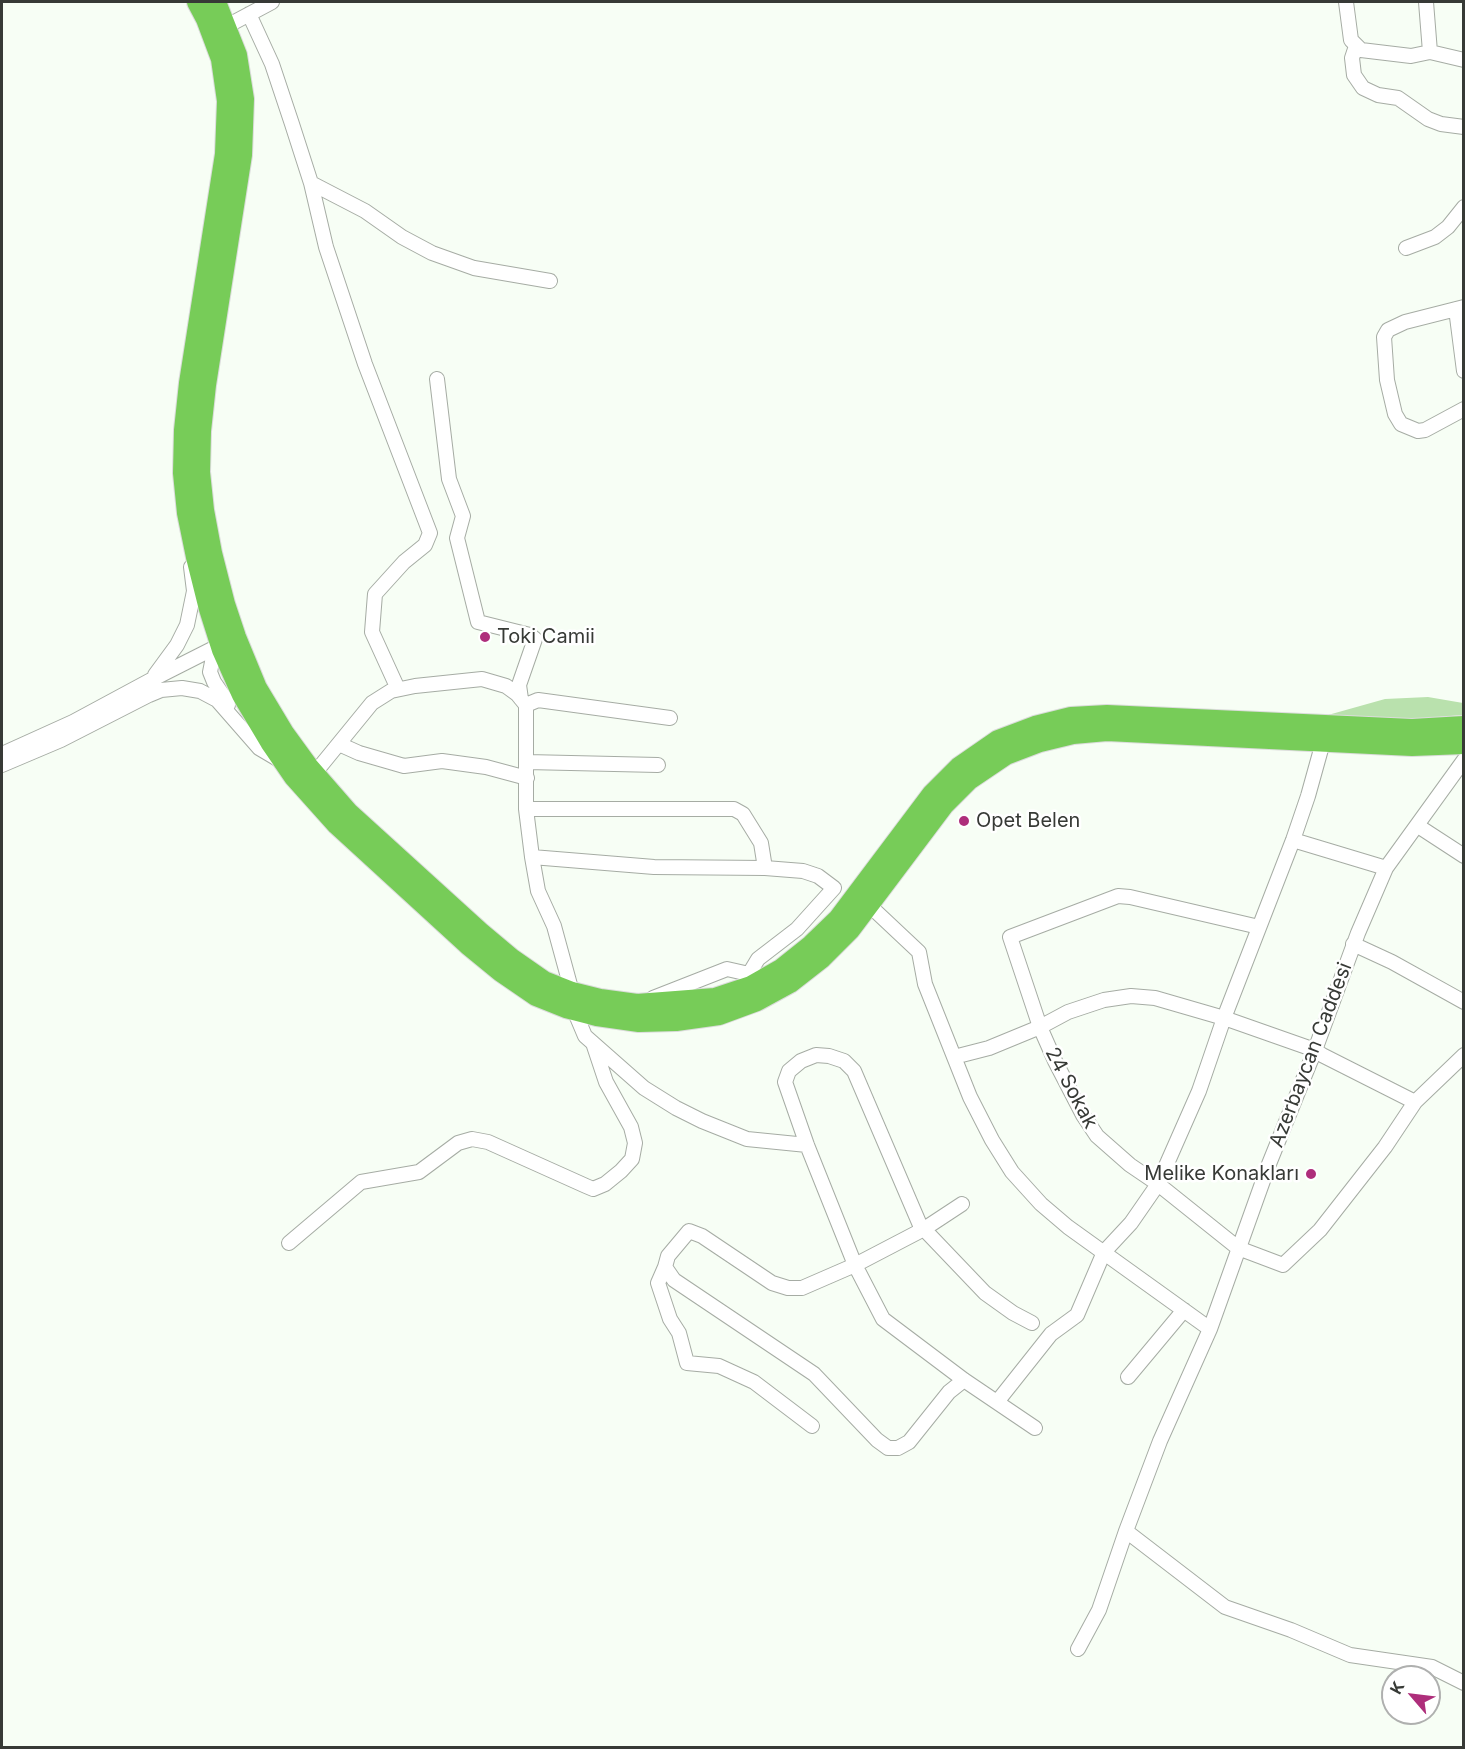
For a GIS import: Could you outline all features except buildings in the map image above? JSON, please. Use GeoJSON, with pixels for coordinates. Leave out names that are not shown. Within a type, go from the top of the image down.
{"type":"FeatureCollection","features":[{"type":"Feature","properties":{"kind":"highway"},"geometry":{"type":"LineString","coordinates":[[197,2],[221,59],[227,100],[225,153],[189,383],[184,430],[183,472],[187,513],[209,609],[226,644],[242,695],[294,777],[337,825],[468,945],[536,996],[573,1001],[600,999],[637,1005],[715,998],[752,987],[790,983],[822,958],[850,930],[944,805],[969,780],[1006,755],[1040,742],[1073,734],[1107,731],[1412,746],[1464,744]]}},
{"type":"Feature","properties":{"kind":"highway"},"geometry":{"type":"LineString","coordinates":[[222,13],[237,55],[244,99],[242,155],[206,385],[201,431],[200,472],[212,553],[225,604],[226,644],[257,688],[284,733],[314,774],[350,813],[511,958],[597,1016],[639,1022],[676,1021],[719,1015],[752,987],[781,969],[811,945],[838,919],[932,794],[959,767],[998,740],[1035,726],[1071,717],[1107,715],[1412,729],[1464,726]]}},
{"type":"Feature","properties":{"kind":"street"},"geometry":{"type":"LineString","coordinates":[[222,13],[249,14],[272,2]]}},
{"type":"Feature","properties":{"kind":"street"},"geometry":{"type":"LineString","coordinates":[[1346,2],[1351,40],[1360,50],[1411,56],[1430,52],[1464,60]]}},
{"type":"Feature","properties":{"kind":"street"},"geometry":{"type":"LineString","coordinates":[[1426,2],[1430,52]]}},
{"type":"Feature","properties":{"kind":"street"},"geometry":{"type":"LineString","coordinates":[[249,14],[272,64],[311,183],[326,247],[365,364],[430,533],[425,545],[405,562],[375,594],[372,632],[398,689]]}},
{"type":"Feature","properties":{"kind":"street"},"geometry":{"type":"LineString","coordinates":[[1356,46],[1352,58],[1354,75],[1363,88],[1398,98],[1428,119],[1464,128]]}},
{"type":"Feature","properties":{"kind":"street"},"geometry":{"type":"LineString","coordinates":[[311,183],[365,211],[402,237],[432,253],[474,268],[550,281]]}},
{"type":"Feature","properties":{"kind":"street"},"geometry":{"type":"LineString","coordinates":[[1406,248],[1435,237],[1448,227],[1464,207]]}},
{"type":"Feature","properties":{"kind":"street"},"geometry":{"type":"LineString","coordinates":[[1464,371],[1460,308],[1404,322],[1388,330],[1384,337],[1387,380],[1395,414],[1401,424],[1409,429],[1425,430],[1464,409]]}},
{"type":"Feature","properties":{"kind":"street"},"geometry":{"type":"LineString","coordinates":[[437,379],[449,479],[463,516],[457,538],[478,622],[530,635],[535,639],[519,685],[524,702],[527,762],[526,809],[532,857],[538,891],[554,926],[573,1001],[585,1036],[644,1088],[702,1121],[747,1139],[807,1145]]}},
{"type":"Feature","properties":{"kind":"street"},"geometry":{"type":"LineString","coordinates":[[151,680],[164,665],[187,625],[194,591],[191,566],[196,557]]}},
{"type":"Feature","properties":{"kind":"street"},"geometry":{"type":"LineString","coordinates":[[2,754],[72,722],[226,644]]}},
{"type":"Feature","properties":{"kind":"street"},"geometry":{"type":"LineString","coordinates":[[226,644],[212,662],[210,672],[227,700],[228,711]]}},
{"type":"Feature","properties":{"kind":"street"},"geometry":{"type":"LineString","coordinates":[[314,774],[372,704],[398,689],[482,679],[506,686],[524,702],[538,700],[670,718]]}},
{"type":"Feature","properties":{"kind":"street"},"geometry":{"type":"LineString","coordinates":[[2,765],[61,740],[160,690],[182,688],[200,691],[217,700],[259,748],[285,764]]}},
{"type":"Feature","properties":{"kind":"street"},"geometry":{"type":"LineString","coordinates":[[997,1402],[1051,1334],[1077,1315],[1104,1252],[1131,1223],[1158,1184],[1199,1091],[1224,1018],[1293,840],[1323,742]]}},
{"type":"Feature","properties":{"kind":"street"},"geometry":{"type":"LineString","coordinates":[[339,744],[359,753],[404,766],[442,761],[486,767],[527,778]]}},
{"type":"Feature","properties":{"kind":"street","name":"Azerbaycan Caddesi"},"geometry":{"type":"LineString","coordinates":[[1078,1649],[1099,1610],[1125,1531],[1177,1401],[1210,1329],[1269,1164],[1315,1050],[1353,944],[1386,868],[1464,759]]}},
{"type":"Feature","properties":{"kind":"street"},"geometry":{"type":"LineString","coordinates":[[527,762],[658,765]]}},
{"type":"Feature","properties":{"kind":"street"},"geometry":{"type":"LineString","coordinates":[[526,809],[734,809],[743,814],[761,843],[765,868]]}},
{"type":"Feature","properties":{"kind":"street"},"geometry":{"type":"LineString","coordinates":[[1418,826],[1461,850]]}},
{"type":"Feature","properties":{"kind":"street"},"geometry":{"type":"LineString","coordinates":[[1293,840],[1386,868]]}},
{"type":"Feature","properties":{"kind":"street"},"geometry":{"type":"LineString","coordinates":[[532,857],[654,867],[765,868],[812,873],[834,888],[797,929],[758,959],[752,987]]}},
{"type":"Feature","properties":{"kind":"street","name":"24 Sokak"},"geometry":{"type":"LineString","coordinates":[[1259,927],[1118,896],[1010,937],[1040,1027],[1083,1115],[1097,1136],[1130,1165],[1158,1184],[1238,1248],[1283,1265],[1320,1230],[1385,1147],[1415,1102]]}},
{"type":"Feature","properties":{"kind":"street"},"geometry":{"type":"LineString","coordinates":[[869,905],[919,952],[925,984],[970,1096],[992,1140],[1012,1172],[1054,1216],[1210,1329]]}},
{"type":"Feature","properties":{"kind":"street"},"geometry":{"type":"LineString","coordinates":[[1353,944],[1392,962],[1464,1002]]}},
{"type":"Feature","properties":{"kind":"street"},"geometry":{"type":"LineString","coordinates":[[954,1057],[989,1048],[1040,1027],[1068,1012],[1104,1000],[1131,996],[1155,998],[1224,1018],[1315,1050],[1415,1102],[1464,1055]]}},
{"type":"Feature","properties":{"kind":"street"},"geometry":{"type":"LineString","coordinates":[[289,1243],[361,1182],[419,1172],[458,1143],[472,1139],[488,1142],[593,1189],[605,1184],[632,1159],[635,1143],[631,1127],[606,1082],[593,1043]]}},
{"type":"Feature","properties":{"kind":"street"},"geometry":{"type":"LineString","coordinates":[[1032,1323],[985,1293],[920,1225],[854,1071],[844,1061],[816,1055],[801,1060],[789,1071],[785,1082],[807,1145],[855,1265],[883,1319],[964,1380],[1035,1428]]}},
{"type":"Feature","properties":{"kind":"street"},"geometry":{"type":"LineString","coordinates":[[812,1426],[754,1382],[719,1366],[687,1363],[679,1333],[670,1319],[658,1283],[668,1256],[689,1231],[702,1236],[772,1283],[788,1288],[802,1288],[855,1265],[924,1229],[962,1204]]}},
{"type":"Feature","properties":{"kind":"street"},"geometry":{"type":"LineString","coordinates":[[665,1267],[674,1280],[814,1374],[877,1440],[888,1448],[898,1448],[909,1443],[949,1392],[964,1380]]}},
{"type":"Feature","properties":{"kind":"street"},"geometry":{"type":"LineString","coordinates":[[1128,1377],[1184,1310]]}},
{"type":"Feature","properties":{"kind":"street"},"geometry":{"type":"LineString","coordinates":[[1125,1531],[1225,1607],[1291,1630],[1350,1655],[1432,1667],[1464,1683]]}},
{"type":"Feature","properties":{"kind":"green space"},"geometry":{"type":"Polygon","coordinates":[[[1428,697],[1463,703],[1463,715],[1415,719],[1328,715],[1385,699],[1428,697]]]}},
{"type":"Feature","properties":{"kind":"place","name":"Toki Camii"},"geometry":{"type":"Point","coordinates":[485,637]}},
{"type":"Feature","properties":{"kind":"place","name":"Opet Belen"},"geometry":{"type":"Point","coordinates":[964,821]}},
{"type":"Feature","properties":{"kind":"place","name":"Melike Konakları"},"geometry":{"type":"Point","coordinates":[1311,1174]}}]}
